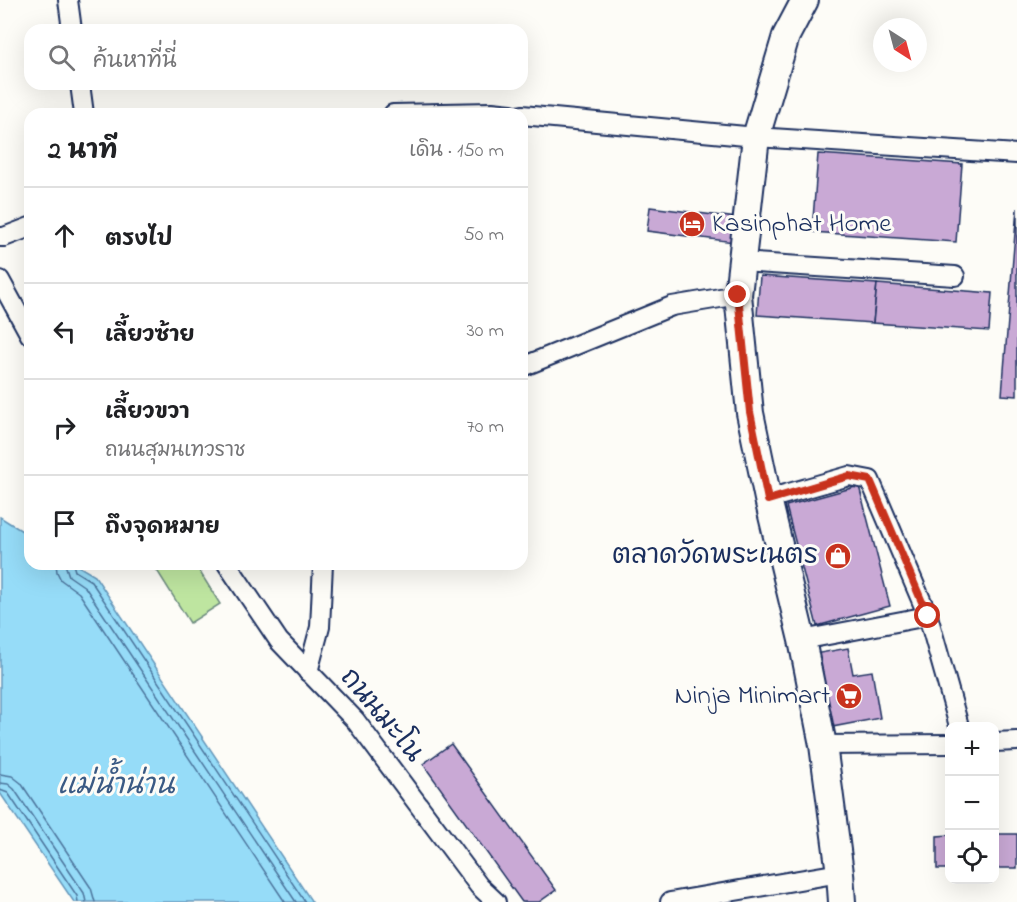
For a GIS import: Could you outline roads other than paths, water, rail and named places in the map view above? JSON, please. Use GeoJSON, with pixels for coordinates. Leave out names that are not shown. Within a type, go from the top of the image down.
{"type":"FeatureCollection","features":[{"type":"Feature","properties":{"kind":"street"},"geometry":{"type":"LineString","coordinates":[[68,0],[71,24]]}},
{"type":"Feature","properties":{"kind":"street"},"geometry":{"type":"LineString","coordinates":[[805,0],[786,36],[756,137],[738,295],[750,412],[768,500],[802,640],[823,745],[842,902]]}},
{"type":"Feature","properties":{"kind":"street"},"geometry":{"type":"LineString","coordinates":[[81,90],[83,108]]}},
{"type":"Feature","properties":{"kind":"street"},"geometry":{"type":"LineString","coordinates":[[528,116],[756,137],[1017,154]]}},
{"type":"Feature","properties":{"kind":"street"},"geometry":{"type":"LineString","coordinates":[[0,237],[24,229]]}},
{"type":"Feature","properties":{"kind":"street"},"geometry":{"type":"LineString","coordinates":[[741,262],[955,276]]}},
{"type":"Feature","properties":{"kind":"street"},"geometry":{"type":"LineString","coordinates":[[0,280],[24,324]]}},
{"type":"Feature","properties":{"kind":"street"},"geometry":{"type":"LineString","coordinates":[[528,365],[672,306],[738,295]]}},
{"type":"Feature","properties":{"kind":"street"},"geometry":{"type":"LineString","coordinates":[[768,500],[849,476],[870,480],[928,616],[959,722]]}},
{"type":"Feature","properties":{"kind":"street","name":"ถนนมะโน"},"geometry":{"type":"LineString","coordinates":[[231,570],[279,641],[355,720],[479,886],[496,902]]}},
{"type":"Feature","properties":{"kind":"street"},"geometry":{"type":"LineString","coordinates":[[308,672],[320,627],[323,570]]}},
{"type":"Feature","properties":{"kind":"street"},"geometry":{"type":"LineString","coordinates":[[802,640],[928,616]]}},
{"type":"Feature","properties":{"kind":"street"},"geometry":{"type":"LineString","coordinates":[[999,742],[1017,741]]}},
{"type":"Feature","properties":{"kind":"street"},"geometry":{"type":"LineString","coordinates":[[823,745],[945,744]]}},
{"type":"Feature","properties":{"kind":"street"},"geometry":{"type":"LineString","coordinates":[[670,902],[840,873]]}},
{"type":"Feature","properties":{"kind":"water","name":"แม่น้ำน่าน"},"geometry":{"type":"Polygon","coordinates":[[[0,517],[24,532],[24,570],[85,570],[95,576],[312,902],[74,902],[0,793],[0,517]]]}},
{"type":"Feature","properties":{"kind":"place","name":"Kasinphat Home"},"geometry":{"type":"Point","coordinates":[692,224]}},
{"type":"Feature","properties":{"kind":"place","name":"ตลาดวัดพระเนตร"},"geometry":{"type":"Point","coordinates":[838,556]}},
{"type":"Feature","properties":{"kind":"place","name":"Ninja Minimart"},"geometry":{"type":"Point","coordinates":[849,696]}}]}
